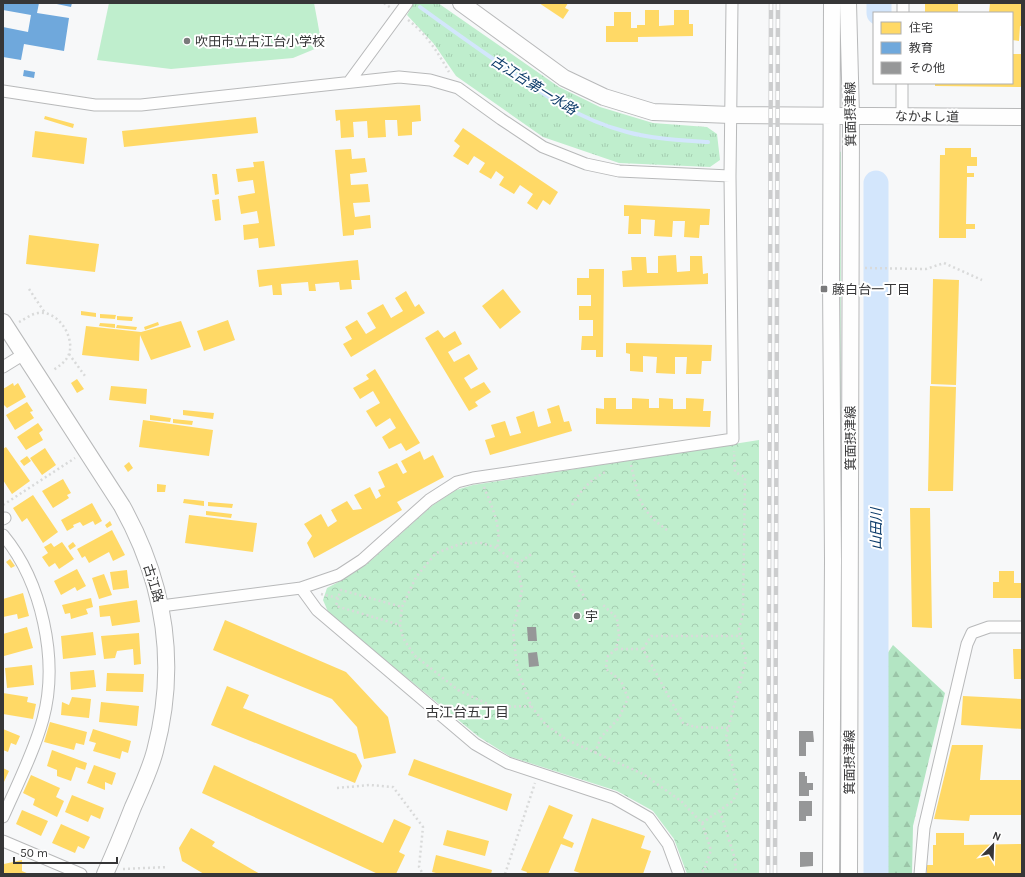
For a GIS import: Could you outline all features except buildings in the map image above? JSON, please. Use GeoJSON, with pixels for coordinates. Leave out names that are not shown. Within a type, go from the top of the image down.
{"type":"FeatureCollection","features":[{"type":"Feature","properties":{"kind":"main road","name":"なかよし道"},"geometry":{"type":"LineString","coordinates":[[461,3],[564,78],[604,97],[653,112],[730,115],[1022,117]]}},
{"type":"Feature","properties":{"kind":"main road","name":"箕面摂津線"},"geometry":{"type":"LineString","coordinates":[[831,874],[833,560],[831,280],[832,3]]}},
{"type":"Feature","properties":{"kind":"main road","name":"箕面摂津線"},"geometry":{"type":"LineString","coordinates":[[848,3],[851,116],[849,874]]}},
{"type":"Feature","properties":{"kind":"main road","name":"古江路"},"geometry":{"type":"LineString","coordinates":[[11,322],[24,354],[133,525],[151,569],[161,606],[167,662],[166,688],[160,727],[146,777],[105,874]]}},
{"type":"Feature","properties":{"kind":"street"},"geometry":{"type":"LineString","coordinates":[[349,82],[407,3]]}},
{"type":"Feature","properties":{"kind":"street"},"geometry":{"type":"LineString","coordinates":[[161,606],[301,588],[339,574],[362,560],[429,500],[457,482],[473,478],[733,439],[730,176],[732,3]]}},
{"type":"Feature","properties":{"kind":"street"},"geometry":{"type":"LineString","coordinates":[[3,91],[95,105],[140,105],[399,77],[430,80],[458,88],[543,147],[586,164],[620,171],[730,176]]}},
{"type":"Feature","properties":{"kind":"street"},"geometry":{"type":"LineString","coordinates":[[902,84],[902,116]]}},
{"type":"Feature","properties":{"kind":"street"},"geometry":{"type":"LineString","coordinates":[[3,367],[24,354]]}},
{"type":"Feature","properties":{"kind":"street"},"geometry":{"type":"LineString","coordinates":[[3,535],[26,572],[38,604],[46,634],[49,670],[48,692],[43,720],[3,817]]}},
{"type":"Feature","properties":{"kind":"street"},"geometry":{"type":"LineString","coordinates":[[301,588],[317,610],[476,744],[508,763],[614,798],[649,818],[668,844],[679,874]]}},
{"type":"Feature","properties":{"kind":"street"},"geometry":{"type":"LineString","coordinates":[[920,874],[924,828],[967,644],[972,633],[989,627],[1022,627]]}},
{"type":"Feature","properties":{"kind":"street"},"geometry":{"type":"LineString","coordinates":[[3,841],[81,874]]}},
{"type":"Feature","properties":{"kind":"path"},"geometry":{"type":"LineString","coordinates":[[384,3],[410,21],[434,47],[458,88]]}},
{"type":"Feature","properties":{"kind":"path"},"geometry":{"type":"LineString","coordinates":[[861,268],[926,269],[944,263],[982,280]]}},
{"type":"Feature","properties":{"kind":"path"},"geometry":{"type":"LineString","coordinates":[[29,289],[46,314]]}},
{"type":"Feature","properties":{"kind":"path"},"geometry":{"type":"LineString","coordinates":[[11,322],[39,313],[55,318],[64,328],[70,342],[69,353],[62,364],[50,372]]}},
{"type":"Feature","properties":{"kind":"path"},"geometry":{"type":"LineString","coordinates":[[69,353],[85,376]]}},
{"type":"Feature","properties":{"kind":"path"},"geometry":{"type":"LineString","coordinates":[[702,823],[733,801],[738,791],[726,737],[746,660],[739,636],[739,629],[743,614],[745,477],[735,472],[733,439]]}},
{"type":"Feature","properties":{"kind":"path"},"geometry":{"type":"LineString","coordinates":[[3,505],[76,458]]}},
{"type":"Feature","properties":{"kind":"path"},"geometry":{"type":"LineString","coordinates":[[625,465],[630,463],[638,494],[645,510],[655,521],[667,530]]}},
{"type":"Feature","properties":{"kind":"path"},"geometry":{"type":"LineString","coordinates":[[572,505],[582,489],[596,477],[613,468]]}},
{"type":"Feature","properties":{"kind":"path"},"geometry":{"type":"LineString","coordinates":[[473,478],[482,484],[495,514],[500,538],[497,548]]}},
{"type":"Feature","properties":{"kind":"path"},"geometry":{"type":"LineString","coordinates":[[531,706],[494,707],[458,690],[414,655],[403,638],[400,625],[402,607],[416,577],[436,554],[463,543],[482,543],[497,548],[517,564],[522,590],[513,630],[517,668],[531,706],[546,724],[567,740],[643,774],[681,801],[702,823],[711,850],[704,870],[699,874]]}},
{"type":"Feature","properties":{"kind":"path"},"geometry":{"type":"LineString","coordinates":[[517,564],[533,553]]}},
{"type":"Feature","properties":{"kind":"path"},"geometry":{"type":"LineString","coordinates":[[572,571],[586,601]]}},
{"type":"Feature","properties":{"kind":"path"},"geometry":{"type":"LineString","coordinates":[[301,588],[338,598]]}},
{"type":"Feature","properties":{"kind":"path"},"geometry":{"type":"LineString","coordinates":[[400,625],[336,606],[340,590],[402,607]]}},
{"type":"Feature","properties":{"kind":"path"},"geometry":{"type":"LineString","coordinates":[[595,753],[601,737],[619,718],[628,698],[621,681],[606,669],[607,657],[616,649],[619,636],[616,618],[602,604]]}},
{"type":"Feature","properties":{"kind":"path"},"geometry":{"type":"LineString","coordinates":[[642,649],[651,636],[739,636]]}},
{"type":"Feature","properties":{"kind":"path"},"geometry":{"type":"LineString","coordinates":[[616,649],[642,649]]}},
{"type":"Feature","properties":{"kind":"path"},"geometry":{"type":"LineString","coordinates":[[642,649],[683,723],[695,727],[728,728]]}},
{"type":"Feature","properties":{"kind":"path"},"geometry":{"type":"LineString","coordinates":[[505,874],[538,773]]}},
{"type":"Feature","properties":{"kind":"path"},"geometry":{"type":"LineString","coordinates":[[337,788],[370,785],[392,786],[423,827],[419,867],[423,874]]}},
{"type":"Feature","properties":{"kind":"path"},"geometry":{"type":"LineString","coordinates":[[720,811],[735,859],[736,874]]}},
{"type":"Feature","properties":{"kind":"path"},"geometry":{"type":"LineString","coordinates":[[120,870],[168,867]]}},
{"type":"Feature","properties":{"kind":"green space"},"geometry":{"type":"Polygon","coordinates":[[[109,3],[314,3],[322,46],[293,58],[171,69],[97,60],[109,3]]]}},
{"type":"Feature","properties":{"kind":"green space"},"geometry":{"type":"Polygon","coordinates":[[[414,3],[438,3],[559,87],[600,107],[653,123],[707,127],[717,134],[720,160],[710,167],[619,163],[543,137],[456,76],[434,44],[407,15],[414,3]]]}},
{"type":"Feature","properties":{"kind":"green space"},"geometry":{"type":"Polygon","coordinates":[[[839,151],[841,152],[840,874],[835,874],[839,151]]]}},
{"type":"Feature","properties":{"kind":"green space"},"geometry":{"type":"Polygon","coordinates":[[[759,440],[759,874],[687,874],[674,839],[653,811],[617,791],[511,757],[479,737],[329,614],[323,600],[327,588],[367,564],[433,505],[456,490],[473,485],[759,440]]]}},
{"type":"Feature","properties":{"kind":"green space"},"geometry":{"type":"Polygon","coordinates":[[[893,645],[945,693],[913,826],[912,874],[885,874],[887,654],[893,645]]]}},
{"type":"Feature","properties":{"kind":"waterway","name":"山田川"},"geometry":{"type":"LineString","coordinates":[[879,3],[879,12]]}},
{"type":"Feature","properties":{"kind":"waterway","name":"古江台第一水路"},"geometry":{"type":"LineString","coordinates":[[420,7],[529,84],[576,113],[609,127],[627,132],[667,139],[708,142]]}},
{"type":"Feature","properties":{"kind":"waterway","name":"山田川"},"geometry":{"type":"LineString","coordinates":[[876,183],[876,874]]}},
{"type":"Feature","properties":{"kind":"railway"},"geometry":{"type":"LineString","coordinates":[[768,874],[771,3]]}},
{"type":"Feature","properties":{"kind":"railway"},"geometry":{"type":"LineString","coordinates":[[775,874],[778,3]]}},
{"type":"Feature","properties":{"kind":"place","name":"吹田市立古江台小学校"},"geometry":{"type":"Point","coordinates":[187,41]}},
{"type":"Feature","properties":{"kind":"place","name":"藤白台一丁目"},"geometry":{"type":"Point","coordinates":[824,289]}},
{"type":"Feature","properties":{"kind":"place","name":"宇"},"geometry":{"type":"Point","coordinates":[577,616]}},
{"type":"Feature","properties":{"kind":"district","name":"古江台五丁目"},"geometry":{"type":"Point","coordinates":[467,712]}}]}
